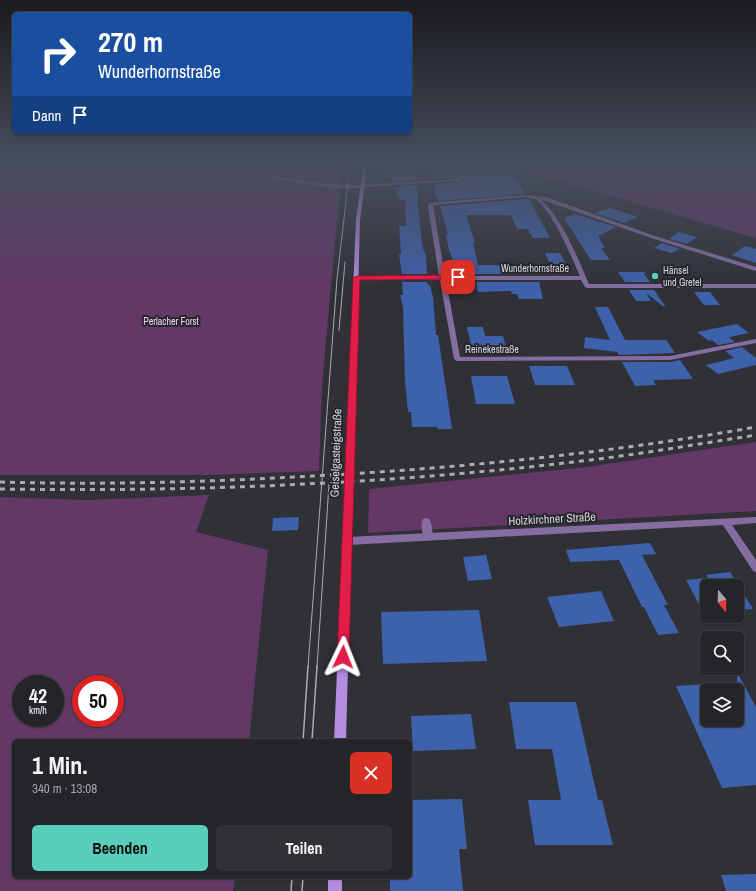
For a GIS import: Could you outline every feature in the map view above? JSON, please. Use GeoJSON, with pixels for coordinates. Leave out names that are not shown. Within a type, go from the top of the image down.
{"type":"FeatureCollection","features":[{"type":"Feature","properties":{"kind":"main road","name":"Geiselgasteigstraße"},"geometry":{"type":"LineString","coordinates":[[340,739],[358,220],[360,209]]}},
{"type":"Feature","properties":{"kind":"main road"},"geometry":{"type":"LineString","coordinates":[[335,891],[336,879]]}},
{"type":"Feature","properties":{"kind":"street","name":"Reinekestraße"},"geometry":{"type":"LineString","coordinates":[[430,209],[457,359],[670,358],[756,341]]}},
{"type":"Feature","properties":{"kind":"street"},"geometry":{"type":"LineString","coordinates":[[547,209],[556,223],[583,278]]}},
{"type":"Feature","properties":{"kind":"street","name":"Reinekestraße"},"geometry":{"type":"LineString","coordinates":[[574,209],[653,237],[756,269]]}},
{"type":"Feature","properties":{"kind":"street","name":"Wunderhornstraße"},"geometry":{"type":"LineString","coordinates":[[357,278],[583,278],[587,286],[756,286]]}},
{"type":"Feature","properties":{"kind":"street","name":"Holzkirchner Straße"},"geometry":{"type":"LineString","coordinates":[[348,541],[726,523],[756,520]]}},
{"type":"Feature","properties":{"kind":"street"},"geometry":{"type":"LineString","coordinates":[[426,521],[428,537]]}},
{"type":"Feature","properties":{"kind":"street"},"geometry":{"type":"LineString","coordinates":[[726,523],[756,568]]}},
{"type":"Feature","properties":{"kind":"green space","name":"Perlacher Forst"},"geometry":{"type":"Polygon","coordinates":[[[0,209],[338,209],[322,385],[319,471],[208,475],[0,475],[0,209]]]}},
{"type":"Feature","properties":{"kind":"green space"},"geometry":{"type":"Polygon","coordinates":[[[654,209],[756,209],[756,238],[654,209]]]}},
{"type":"Feature","properties":{"kind":"green space"},"geometry":{"type":"Polygon","coordinates":[[[756,442],[756,511],[368,533],[369,489],[587,467],[756,442]]]}},
{"type":"Feature","properties":{"kind":"green space"},"geometry":{"type":"Polygon","coordinates":[[[209,495],[196,532],[268,550],[249,739],[12,739],[12,879],[235,879],[233,891],[0,891],[0,497],[86,500],[209,495]]]}},
{"type":"Feature","properties":{"kind":"building"},"geometry":{"type":"Polygon","coordinates":[[[405,209],[418,209],[423,249],[426,255],[427,274],[402,274],[399,254],[401,254],[399,226],[406,226],[405,209]]]}},
{"type":"Feature","properties":{"kind":"building"},"geometry":{"type":"Polygon","coordinates":[[[441,209],[534,209],[550,238],[533,238],[528,229],[517,229],[511,215],[466,215],[475,243],[473,243],[478,265],[525,265],[526,267],[535,267],[537,274],[474,274],[473,267],[455,267],[449,250],[446,235],[448,235],[441,209]]]}},
{"type":"Feature","properties":{"kind":"building"},"geometry":{"type":"Polygon","coordinates":[[[612,209],[638,217],[624,223],[595,213],[612,209]]]}},
{"type":"Feature","properties":{"kind":"building"},"geometry":{"type":"Polygon","coordinates":[[[575,214],[616,227],[598,236],[605,248],[601,248],[610,260],[591,260],[564,218],[575,214]]]}},
{"type":"Feature","properties":{"kind":"building"},"geometry":{"type":"Polygon","coordinates":[[[679,232],[697,237],[687,244],[669,239],[679,232]]]}},
{"type":"Feature","properties":{"kind":"building"},"geometry":{"type":"Polygon","coordinates":[[[662,243],[680,249],[672,253],[654,248],[662,243]]]}},
{"type":"Feature","properties":{"kind":"building"},"geometry":{"type":"Polygon","coordinates":[[[745,246],[756,249],[756,263],[732,255],[745,246]]]}},
{"type":"Feature","properties":{"kind":"building"},"geometry":{"type":"Polygon","coordinates":[[[545,253],[560,253],[568,268],[552,268],[545,253]]]}},
{"type":"Feature","properties":{"kind":"building"},"geometry":{"type":"Polygon","coordinates":[[[618,272],[646,272],[644,274],[650,282],[625,282],[618,272]]]}},
{"type":"Feature","properties":{"kind":"building"},"geometry":{"type":"Polygon","coordinates":[[[402,282],[427,282],[428,285],[430,285],[433,297],[436,335],[438,335],[452,429],[438,429],[437,427],[412,427],[411,412],[408,412],[405,381],[403,307],[400,295],[403,295],[402,282]]]}},
{"type":"Feature","properties":{"kind":"building"},"geometry":{"type":"Polygon","coordinates":[[[476,282],[539,282],[543,299],[519,299],[517,294],[512,294],[511,291],[478,292],[476,282]]]}},
{"type":"Feature","properties":{"kind":"building"},"geometry":{"type":"Polygon","coordinates":[[[629,290],[654,290],[665,306],[664,307],[646,293],[651,301],[636,301],[629,290]]]}},
{"type":"Feature","properties":{"kind":"building"},"geometry":{"type":"Polygon","coordinates":[[[694,292],[710,292],[720,305],[704,305],[694,292]]]}},
{"type":"Feature","properties":{"kind":"building"},"geometry":{"type":"Polygon","coordinates":[[[595,307],[608,307],[625,340],[666,340],[675,353],[619,355],[617,352],[584,348],[585,337],[610,340],[595,307]]]}},
{"type":"Feature","properties":{"kind":"building"},"geometry":{"type":"Polygon","coordinates":[[[737,324],[749,333],[729,337],[735,342],[718,345],[712,340],[709,341],[697,332],[737,324]]]}},
{"type":"Feature","properties":{"kind":"building"},"geometry":{"type":"Polygon","coordinates":[[[467,327],[483,327],[485,336],[503,336],[507,351],[472,350],[467,327]]]}},
{"type":"Feature","properties":{"kind":"building"},"geometry":{"type":"Polygon","coordinates":[[[742,347],[756,358],[756,365],[718,374],[706,365],[734,358],[725,351],[742,347]]]}},
{"type":"Feature","properties":{"kind":"building"},"geometry":{"type":"Polygon","coordinates":[[[680,360],[693,379],[653,380],[656,385],[635,386],[622,362],[670,362],[680,360]]]}},
{"type":"Feature","properties":{"kind":"building"},"geometry":{"type":"Polygon","coordinates":[[[529,366],[567,366],[575,385],[535,385],[529,366]]]}},
{"type":"Feature","properties":{"kind":"building"},"geometry":{"type":"Polygon","coordinates":[[[471,376],[507,376],[515,404],[476,404],[471,376]]]}},
{"type":"Feature","properties":{"kind":"building"},"geometry":{"type":"Polygon","coordinates":[[[299,517],[298,530],[272,531],[273,518],[299,517]]]}},
{"type":"Feature","properties":{"kind":"building"},"geometry":{"type":"Polygon","coordinates":[[[650,543],[656,554],[642,555],[668,605],[664,605],[679,633],[658,635],[644,607],[642,607],[619,560],[570,562],[566,550],[650,543]]]}},
{"type":"Feature","properties":{"kind":"building"},"geometry":{"type":"Polygon","coordinates":[[[486,555],[492,579],[468,581],[463,557],[486,555]]]}},
{"type":"Feature","properties":{"kind":"building"},"geometry":{"type":"Polygon","coordinates":[[[730,572],[734,579],[709,579],[706,575],[730,572]]]}},
{"type":"Feature","properties":{"kind":"building"},"geometry":{"type":"Polygon","coordinates":[[[707,578],[700,579],[700,606],[686,580],[707,578]]]}},
{"type":"Feature","properties":{"kind":"building"},"geometry":{"type":"Polygon","coordinates":[[[601,591],[614,621],[559,627],[547,597],[601,591]]]}},
{"type":"Feature","properties":{"kind":"building"},"geometry":{"type":"Polygon","coordinates":[[[744,595],[753,609],[744,610],[744,595]]]}},
{"type":"Feature","properties":{"kind":"building"},"geometry":{"type":"Polygon","coordinates":[[[479,610],[487,661],[383,664],[381,612],[479,610]]]}},
{"type":"Feature","properties":{"kind":"building"},"geometry":{"type":"Polygon","coordinates":[[[737,675],[739,675],[743,683],[737,683],[737,675]]]}},
{"type":"Feature","properties":{"kind":"building"},"geometry":{"type":"Polygon","coordinates":[[[700,684],[700,727],[744,727],[744,685],[756,707],[756,785],[722,788],[676,686],[700,684]]]}},
{"type":"Feature","properties":{"kind":"building"},"geometry":{"type":"Polygon","coordinates":[[[509,702],[576,702],[598,800],[602,800],[613,845],[535,845],[528,800],[561,800],[552,749],[516,749],[509,702]]]}},
{"type":"Feature","properties":{"kind":"building"},"geometry":{"type":"Polygon","coordinates":[[[471,714],[476,749],[413,751],[411,716],[471,714]]]}},
{"type":"Feature","properties":{"kind":"building"},"geometry":{"type":"Polygon","coordinates":[[[462,799],[467,849],[459,849],[463,891],[390,891],[390,879],[412,879],[412,800],[462,799]]]}},
{"type":"Feature","properties":{"kind":"building"},"geometry":{"type":"Polygon","coordinates":[[[756,874],[756,891],[726,891],[721,875],[756,874]]]}},
{"type":"Feature","properties":{"kind":"tram line"},"geometry":{"type":"LineString","coordinates":[[308,667],[337,279],[345,209]]}},
{"type":"Feature","properties":{"kind":"tram line"},"geometry":{"type":"LineString","coordinates":[[339,330],[345,262]]}},
{"type":"Feature","properties":{"kind":"tram line"},"geometry":{"type":"LineString","coordinates":[[317,667],[329,484]]}},
{"type":"Feature","properties":{"kind":"tram line"},"geometry":{"type":"LineString","coordinates":[[303,739],[308,666]]}},
{"type":"Feature","properties":{"kind":"tram line"},"geometry":{"type":"LineString","coordinates":[[312,739],[317,666]]}},
{"type":"Feature","properties":{"kind":"tram line"},"geometry":{"type":"LineString","coordinates":[[291,891],[292,879]]}},
{"type":"Feature","properties":{"kind":"tram line"},"geometry":{"type":"LineString","coordinates":[[302,891],[303,879]]}},
{"type":"Feature","properties":{"kind":"railway"},"geometry":{"type":"LineString","coordinates":[[0,482],[117,483],[234,480],[424,469],[591,452],[756,427]]}},
{"type":"Feature","properties":{"kind":"railway"},"geometry":{"type":"LineString","coordinates":[[0,489],[73,490],[219,488],[437,476],[582,461],[756,435]]}},
{"type":"Feature","properties":{"kind":"place","name":"Hänsel und Gretel"},"geometry":{"type":"Point","coordinates":[655,276]}},
{"type":"Feature","properties":{"kind":"route"},"geometry":{"type":"LineString","coordinates":[[343,657],[357,278],[458,277]]}}]}
